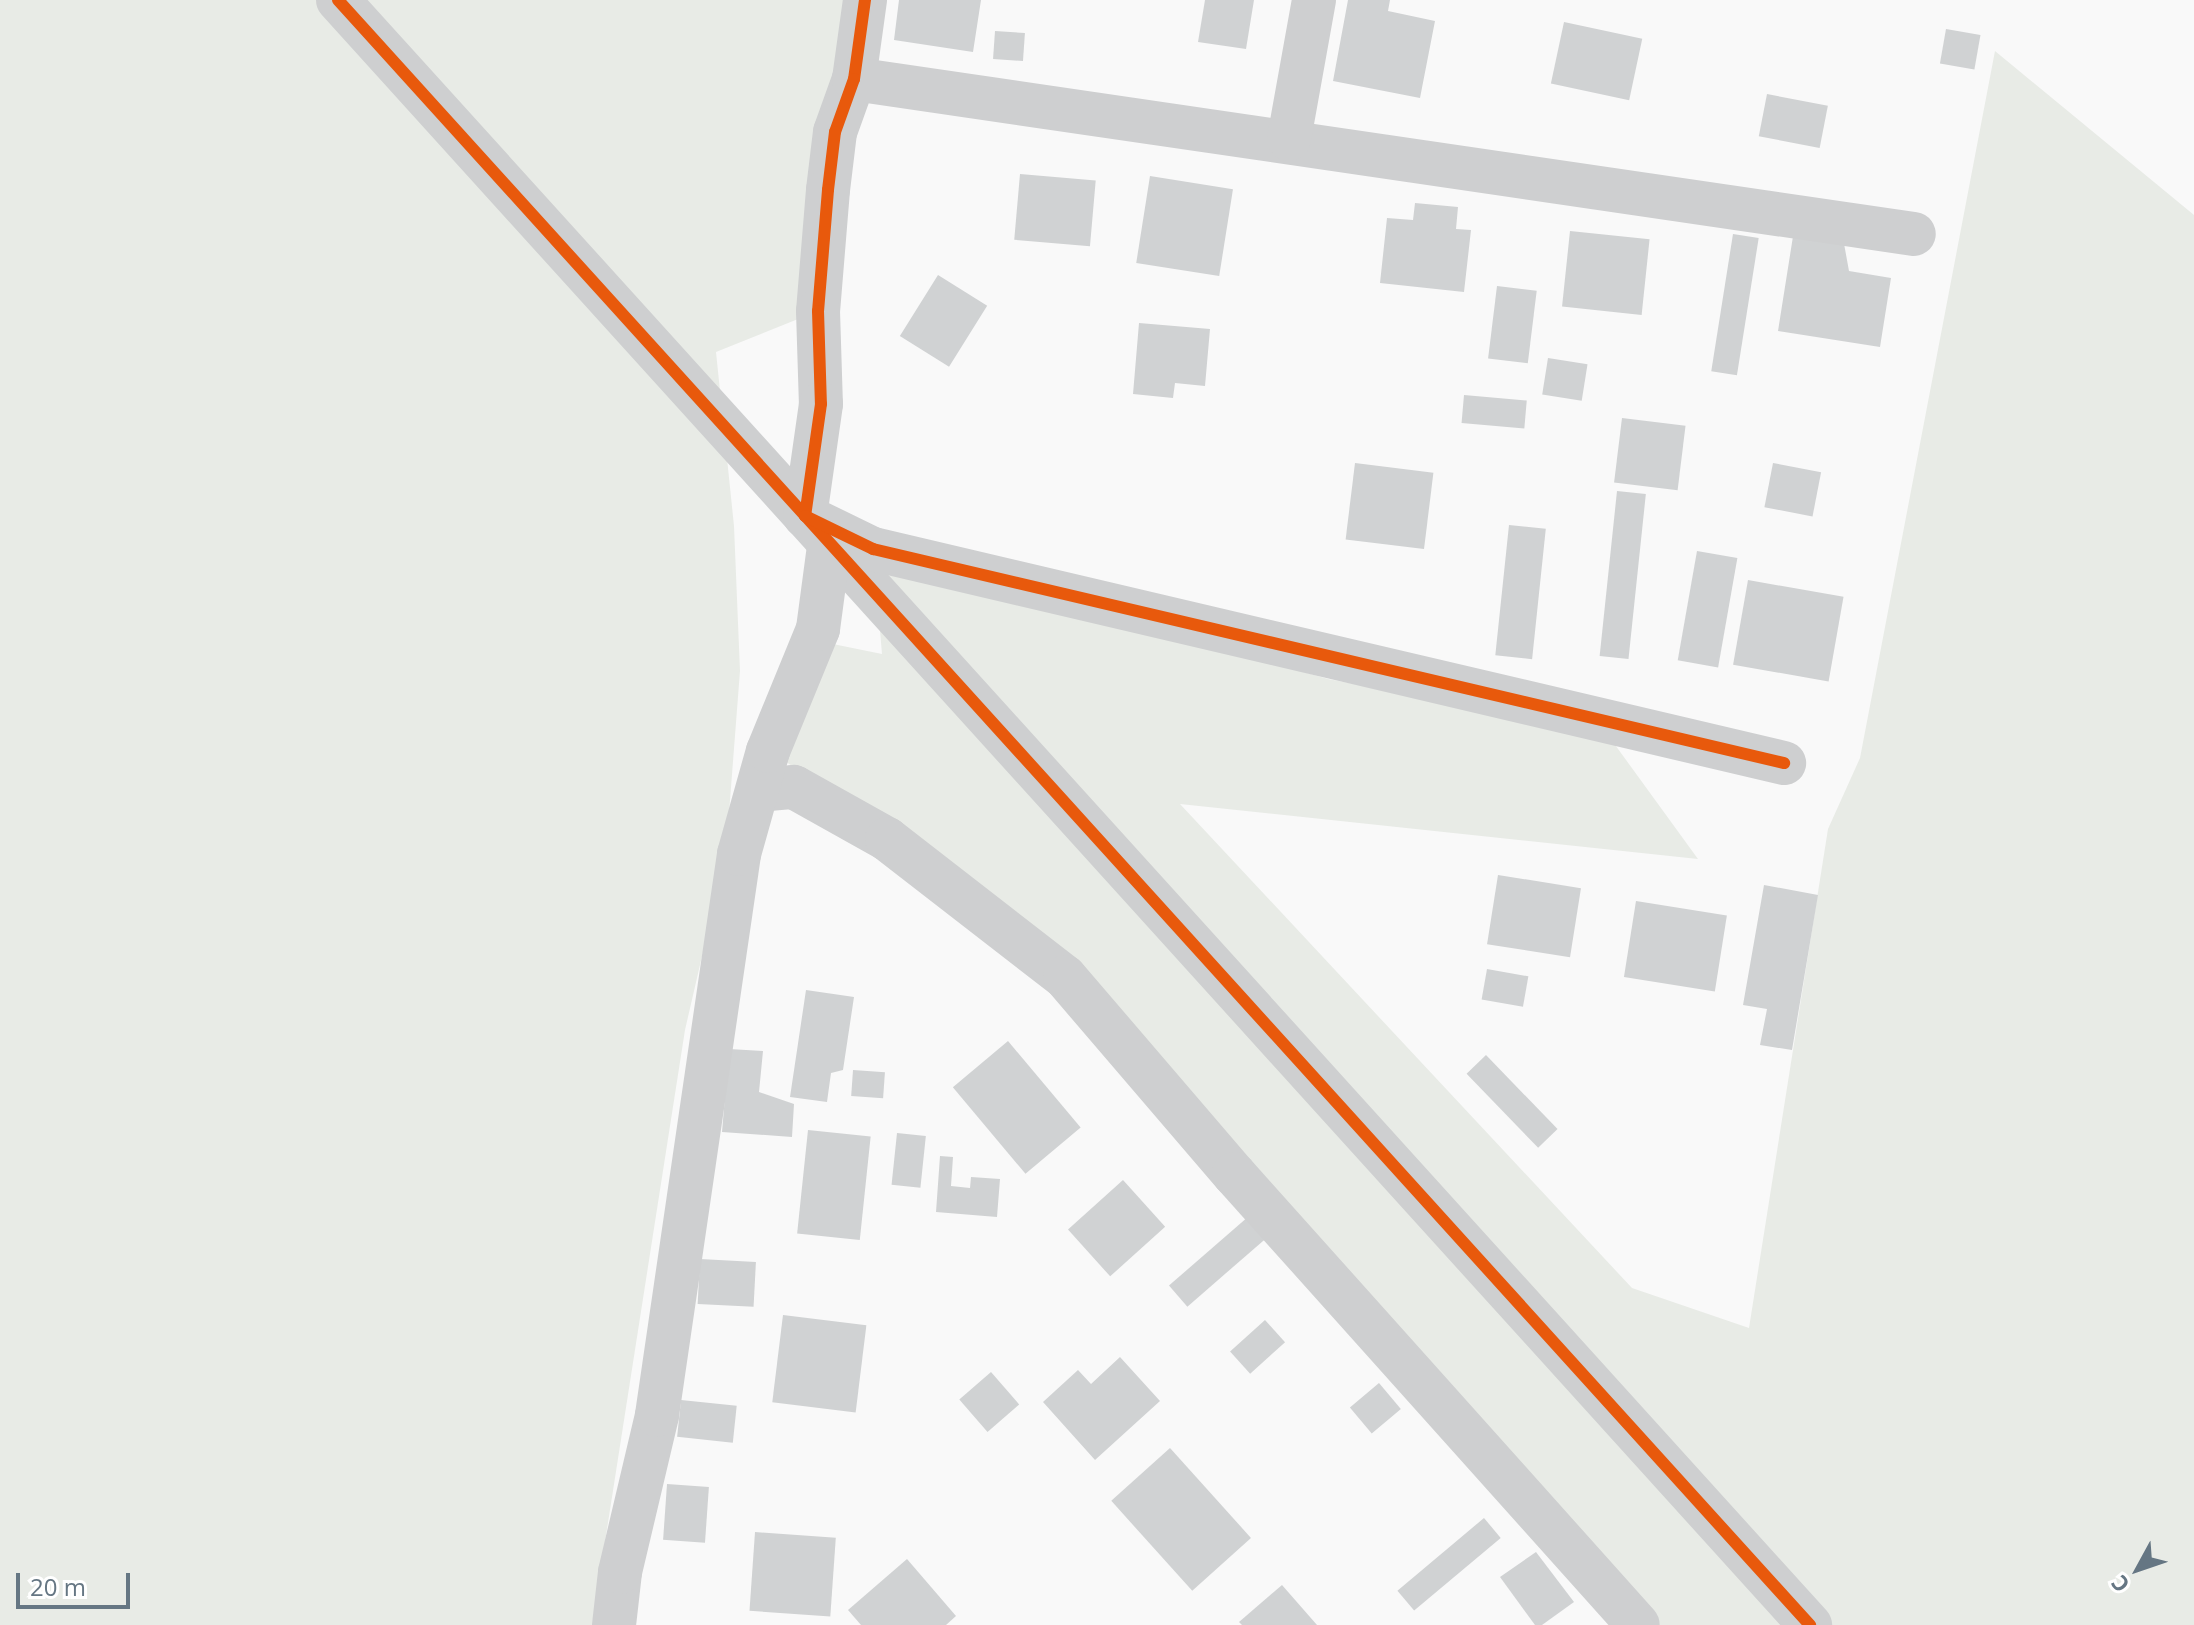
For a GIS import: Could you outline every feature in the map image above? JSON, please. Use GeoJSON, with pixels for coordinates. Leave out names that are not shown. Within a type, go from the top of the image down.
{"type":"FeatureCollection","features":[{"type":"Feature","properties":{"kind":"street"},"geometry":{"type":"LineString","coordinates":[[338,0],[1810,1625]]}},
{"type":"Feature","properties":{"kind":"street"},"geometry":{"type":"LineString","coordinates":[[614,1625],[620,1572],[657,1415],[739,854],[768,751],[818,629],[821,404],[818,311],[835,132],[854,79],[865,0]]}},
{"type":"Feature","properties":{"kind":"street"},"geometry":{"type":"LineString","coordinates":[[1289,139],[1314,0]]}},
{"type":"Feature","properties":{"kind":"street"},"geometry":{"type":"LineString","coordinates":[[854,79],[1289,139],[1914,234]]}},
{"type":"Feature","properties":{"kind":"street"},"geometry":{"type":"LineString","coordinates":[[817,532],[873,549],[1784,763]]}},
{"type":"Feature","properties":{"kind":"street"},"geometry":{"type":"LineString","coordinates":[[758,790],[794,787],[887,839],[1065,977],[1234,1174],[1638,1625]]}},
{"type":"Feature","properties":{"kind":"shaded area"},"geometry":{"type":"Polygon","coordinates":[[[0,0],[865,0],[818,311],[716,352],[734,526],[740,671],[726,852],[685,1030],[592,1625],[0,1625],[0,0]]]}},
{"type":"Feature","properties":{"kind":"shaded area"},"geometry":{"type":"Polygon","coordinates":[[[1995,51],[2194,215],[2194,1625],[1644,1625],[976,881],[778,757],[823,642],[882,654],[873,549],[1328,679],[1605,731],[1698,859],[1180,804],[1632,1288],[1749,1328],[1828,829],[1860,758],[1995,51]]]}},
{"type":"Feature","properties":{"kind":"building"},"geometry":{"type":"Polygon","coordinates":[[[899,0],[981,0],[973,52],[894,40],[899,0]]]}},
{"type":"Feature","properties":{"kind":"building"},"geometry":{"type":"Polygon","coordinates":[[[1205,0],[1254,0],[1246,49],[1198,42],[1205,0]]]}},
{"type":"Feature","properties":{"kind":"building"},"geometry":{"type":"Polygon","coordinates":[[[1348,0],[1390,0],[1388,11],[1435,21],[1420,98],[1333,81],[1348,0]]]}},
{"type":"Feature","properties":{"kind":"building"},"geometry":{"type":"Polygon","coordinates":[[[1564,22],[1642,39],[1629,100],[1551,84],[1564,22]]]}},
{"type":"Feature","properties":{"kind":"building"},"geometry":{"type":"Polygon","coordinates":[[[1946,29],[1980,35],[1974,70],[1940,63],[1946,29]]]}},
{"type":"Feature","properties":{"kind":"building"},"geometry":{"type":"Polygon","coordinates":[[[995,31],[1025,33],[1023,61],[993,59],[995,31]]]}},
{"type":"Feature","properties":{"kind":"building"},"geometry":{"type":"Polygon","coordinates":[[[1767,94],[1828,106],[1820,148],[1759,136],[1767,94]]]}},
{"type":"Feature","properties":{"kind":"building"},"geometry":{"type":"Polygon","coordinates":[[[1020,174],[1096,181],[1090,246],[1014,240],[1020,174]]]}},
{"type":"Feature","properties":{"kind":"building"},"geometry":{"type":"Polygon","coordinates":[[[1150,176],[1233,189],[1219,276],[1136,263],[1150,176]]]}},
{"type":"Feature","properties":{"kind":"building"},"geometry":{"type":"Polygon","coordinates":[[[1415,203],[1458,207],[1456,229],[1471,230],[1464,292],[1380,283],[1387,218],[1413,220],[1415,203]]]}},
{"type":"Feature","properties":{"kind":"building"},"geometry":{"type":"Polygon","coordinates":[[[1794,230],[1843,238],[1849,271],[1891,278],[1880,347],[1778,331],[1794,230]]]}},
{"type":"Feature","properties":{"kind":"building"},"geometry":{"type":"Polygon","coordinates":[[[1570,231],[1650,239],[1642,315],[1562,307],[1570,231]]]}},
{"type":"Feature","properties":{"kind":"building"},"geometry":{"type":"Polygon","coordinates":[[[1733,234],[1759,238],[1737,375],[1711,371],[1733,234]]]}},
{"type":"Feature","properties":{"kind":"building"},"geometry":{"type":"Polygon","coordinates":[[[938,275],[987,306],[949,367],[900,336],[938,275]]]}},
{"type":"Feature","properties":{"kind":"building"},"geometry":{"type":"Polygon","coordinates":[[[1497,286],[1537,291],[1528,363],[1488,358],[1497,286]]]}},
{"type":"Feature","properties":{"kind":"building"},"geometry":{"type":"Polygon","coordinates":[[[1139,323],[1210,329],[1205,386],[1175,383],[1173,398],[1133,394],[1139,323]]]}},
{"type":"Feature","properties":{"kind":"building"},"geometry":{"type":"Polygon","coordinates":[[[1548,358],[1588,364],[1582,401],[1542,395],[1548,358]]]}},
{"type":"Feature","properties":{"kind":"building"},"geometry":{"type":"Polygon","coordinates":[[[1464,395],[1527,400],[1524,428],[1462,423],[1464,395]]]}},
{"type":"Feature","properties":{"kind":"building"},"geometry":{"type":"Polygon","coordinates":[[[1622,418],[1686,426],[1678,490],[1614,483],[1622,418]]]}},
{"type":"Feature","properties":{"kind":"building"},"geometry":{"type":"Polygon","coordinates":[[[1355,463],[1433,473],[1424,549],[1346,539],[1355,463]]]}},
{"type":"Feature","properties":{"kind":"building"},"geometry":{"type":"Polygon","coordinates":[[[1773,463],[1821,472],[1813,517],[1764,507],[1773,463]]]}},
{"type":"Feature","properties":{"kind":"building"},"geometry":{"type":"Polygon","coordinates":[[[1617,491],[1646,494],[1628,659],[1600,656],[1617,491]]]}},
{"type":"Feature","properties":{"kind":"building"},"geometry":{"type":"Polygon","coordinates":[[[1509,525],[1546,529],[1532,659],[1495,655],[1509,525]]]}},
{"type":"Feature","properties":{"kind":"building"},"geometry":{"type":"Polygon","coordinates":[[[1697,551],[1737,558],[1718,667],[1678,660],[1697,551]]]}},
{"type":"Feature","properties":{"kind":"building"},"geometry":{"type":"Polygon","coordinates":[[[1748,580],[1844,597],[1829,682],[1733,665],[1748,580]]]}},
{"type":"Feature","properties":{"kind":"building"},"geometry":{"type":"Polygon","coordinates":[[[1498,875],[1581,888],[1570,957],[1487,944],[1498,875]]]}},
{"type":"Feature","properties":{"kind":"building"},"geometry":{"type":"Polygon","coordinates":[[[1764,885],[1818,895],[1792,1050],[1760,1045],[1767,1009],[1743,1005],[1764,885]]]}},
{"type":"Feature","properties":{"kind":"building"},"geometry":{"type":"Polygon","coordinates":[[[1636,901],[1727,915],[1715,991],[1624,977],[1636,901]]]}},
{"type":"Feature","properties":{"kind":"building"},"geometry":{"type":"Polygon","coordinates":[[[1487,969],[1528,976],[1523,1007],[1482,1000],[1487,969]]]}},
{"type":"Feature","properties":{"kind":"building"},"geometry":{"type":"Polygon","coordinates":[[[806,990],[854,997],[843,1070],[831,1073],[827,1102],[790,1097],[806,990]]]}},
{"type":"Feature","properties":{"kind":"building"},"geometry":{"type":"Polygon","coordinates":[[[1008,1041],[1081,1128],[1025,1174],[953,1087],[1008,1041]]]}},
{"type":"Feature","properties":{"kind":"building"},"geometry":{"type":"Polygon","coordinates":[[[729,1049],[763,1051],[759,1092],[794,1104],[792,1137],[722,1132],[729,1049]]]}},
{"type":"Feature","properties":{"kind":"building"},"geometry":{"type":"Polygon","coordinates":[[[1486,1055],[1558,1129],[1538,1148],[1467,1074],[1486,1055]]]}},
{"type":"Feature","properties":{"kind":"building"},"geometry":{"type":"Polygon","coordinates":[[[853,1070],[885,1072],[883,1098],[851,1096],[853,1070]]]}},
{"type":"Feature","properties":{"kind":"building"},"geometry":{"type":"Polygon","coordinates":[[[808,1130],[871,1137],[860,1240],[797,1233],[808,1130]]]}},
{"type":"Feature","properties":{"kind":"building"},"geometry":{"type":"Polygon","coordinates":[[[897,1133],[926,1136],[920,1188],[892,1185],[897,1133]]]}},
{"type":"Feature","properties":{"kind":"building"},"geometry":{"type":"Polygon","coordinates":[[[940,1156],[953,1157],[951,1186],[970,1188],[971,1177],[1000,1179],[997,1217],[936,1212],[940,1156]]]}},
{"type":"Feature","properties":{"kind":"building"},"geometry":{"type":"Polygon","coordinates":[[[1123,1180],[1165,1227],[1110,1276],[1068,1230],[1123,1180]]]}},
{"type":"Feature","properties":{"kind":"building"},"geometry":{"type":"Polygon","coordinates":[[[1249,1216],[1267,1237],[1187,1307],[1169,1286],[1249,1216]]]}},
{"type":"Feature","properties":{"kind":"building"},"geometry":{"type":"Polygon","coordinates":[[[700,1259],[756,1262],[754,1307],[698,1304],[700,1259]]]}},
{"type":"Feature","properties":{"kind":"building"},"geometry":{"type":"Polygon","coordinates":[[[783,1315],[866,1325],[856,1413],[772,1402],[783,1315]]]}},
{"type":"Feature","properties":{"kind":"building"},"geometry":{"type":"Polygon","coordinates":[[[1265,1320],[1285,1342],[1250,1374],[1230,1351],[1265,1320]]]}},
{"type":"Feature","properties":{"kind":"building"},"geometry":{"type":"Polygon","coordinates":[[[1120,1357],[1160,1401],[1095,1460],[1043,1402],[1078,1370],[1091,1384],[1120,1357]]]}},
{"type":"Feature","properties":{"kind":"building"},"geometry":{"type":"Polygon","coordinates":[[[991,1372],[1019,1404],[988,1432],[959,1400],[991,1372]]]}},
{"type":"Feature","properties":{"kind":"building"},"geometry":{"type":"Polygon","coordinates":[[[1379,1383],[1401,1409],[1372,1433],[1350,1407],[1379,1383]]]}},
{"type":"Feature","properties":{"kind":"building"},"geometry":{"type":"Polygon","coordinates":[[[681,1400],[737,1406],[733,1443],[677,1437],[681,1400]]]}},
{"type":"Feature","properties":{"kind":"building"},"geometry":{"type":"Polygon","coordinates":[[[1170,1448],[1251,1538],[1192,1591],[1111,1501],[1170,1448]]]}},
{"type":"Feature","properties":{"kind":"building"},"geometry":{"type":"Polygon","coordinates":[[[667,1484],[709,1487],[705,1543],[663,1540],[667,1484]]]}},
{"type":"Feature","properties":{"kind":"building"},"geometry":{"type":"Polygon","coordinates":[[[1484,1518],[1501,1538],[1414,1611],[1397,1591],[1484,1518]]]}},
{"type":"Feature","properties":{"kind":"building"},"geometry":{"type":"Polygon","coordinates":[[[755,1532],[836,1538],[830,1616],[749,1611],[755,1532]]]}},
{"type":"Feature","properties":{"kind":"building"},"geometry":{"type":"Polygon","coordinates":[[[1536,1552],[1574,1602],[1542,1625],[1535,1625],[1500,1577],[1536,1552]]]}},
{"type":"Feature","properties":{"kind":"building"},"geometry":{"type":"Polygon","coordinates":[[[907,1559],[956,1616],[946,1625],[861,1625],[848,1610],[907,1559]]]}},
{"type":"Feature","properties":{"kind":"building"},"geometry":{"type":"Polygon","coordinates":[[[1282,1585],[1317,1625],[1242,1625],[1239,1622],[1282,1585]]]}},
{"type":"Feature","properties":{"kind":"cycle path"},"geometry":{"type":"LineString","coordinates":[[338,0],[1810,1625]]}},
{"type":"Feature","properties":{"kind":"cycle path"},"geometry":{"type":"LineString","coordinates":[[865,0],[854,79],[835,132],[828,190],[818,311],[821,404],[805,516],[873,549],[1784,763]]}}]}
